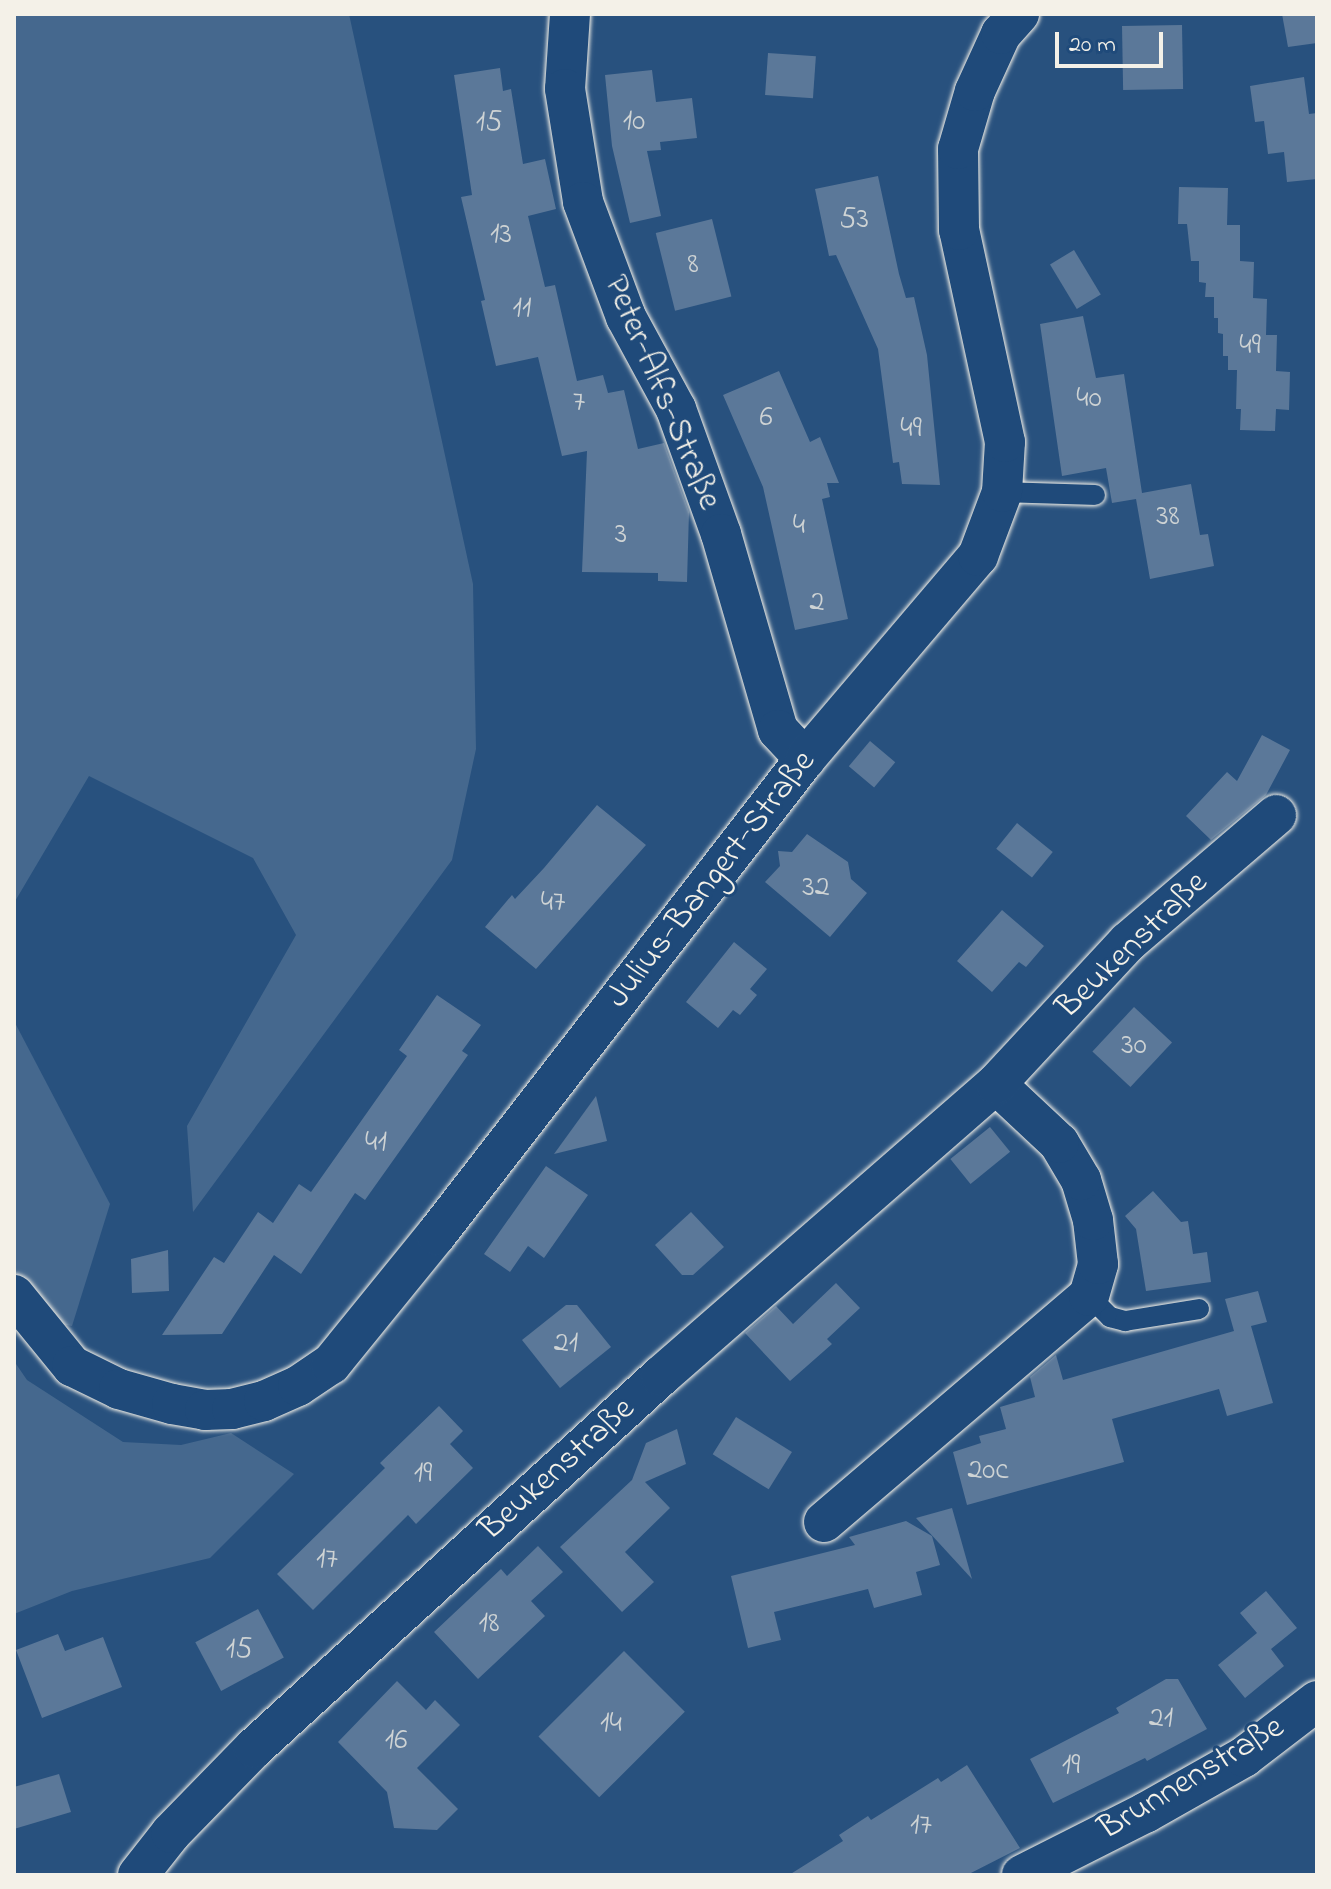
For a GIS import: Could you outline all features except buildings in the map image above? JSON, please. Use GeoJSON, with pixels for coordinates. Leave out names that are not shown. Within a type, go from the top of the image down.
{"type":"FeatureCollection","features":[{"type":"Feature","properties":{"kind":"street","name":"Peter-Alfs-Straße"},"geometry":{"type":"LineString","coordinates":[[570,14],[565,89],[583,202],[626,317],[676,409],[721,534],[778,730],[805,759]]}},
{"type":"Feature","properties":{"kind":"street","name":"Julius-Bangert-Straße"},"geometry":{"type":"LineString","coordinates":[[14,1295],[72,1366],[119,1389],[172,1404],[205,1410],[243,1406],[298,1386],[331,1364],[446,1223],[805,759],[978,556],[1002,492],[1005,442],[959,230],[958,149],[975,91],[1001,34],[1019,14]]}},
{"type":"Feature","properties":{"kind":"street","name":"Beukenstraße"},"geometry":{"type":"LineString","coordinates":[[138,1875],[171,1833],[254,1748],[661,1376],[996,1084],[1128,942],[1276,815]]}},
{"type":"Feature","properties":{"kind":"street"},"geometry":{"type":"LineString","coordinates":[[824,1522],[1089,1296],[1098,1264],[1093,1220],[1081,1180],[1059,1143],[996,1084]]}},
{"type":"Feature","properties":{"kind":"street","name":"Brunnenstraße"},"geometry":{"type":"LineString","coordinates":[[1022,1875],[1145,1813],[1244,1757],[1317,1701]]}},
{"type":"Feature","properties":{"kind":"lane"},"geometry":{"type":"LineString","coordinates":[[1002,492],[1095,495]]}},
{"type":"Feature","properties":{"kind":"lane"},"geometry":{"type":"LineString","coordinates":[[1089,1296],[1110,1317],[1125,1321],[1199,1309]]}},
{"type":"Feature","properties":{"kind":"shaded area"},"geometry":{"type":"Polygon","coordinates":[[[14,14],[349,14],[473,584],[476,749],[452,860],[193,1212],[187,1126],[296,935],[253,858],[89,776],[14,903],[14,14]]]}},
{"type":"Feature","properties":{"kind":"shaded area"},"geometry":{"type":"Polygon","coordinates":[[[14,1021],[110,1204],[72,1326],[50,1322],[14,1270],[14,1021]]]}},
{"type":"Feature","properties":{"kind":"shaded area"},"geometry":{"type":"Polygon","coordinates":[[[14,1361],[27,1380],[123,1442],[181,1445],[231,1433],[294,1474],[210,1558],[72,1591],[14,1614],[14,1361]]]}}]}
